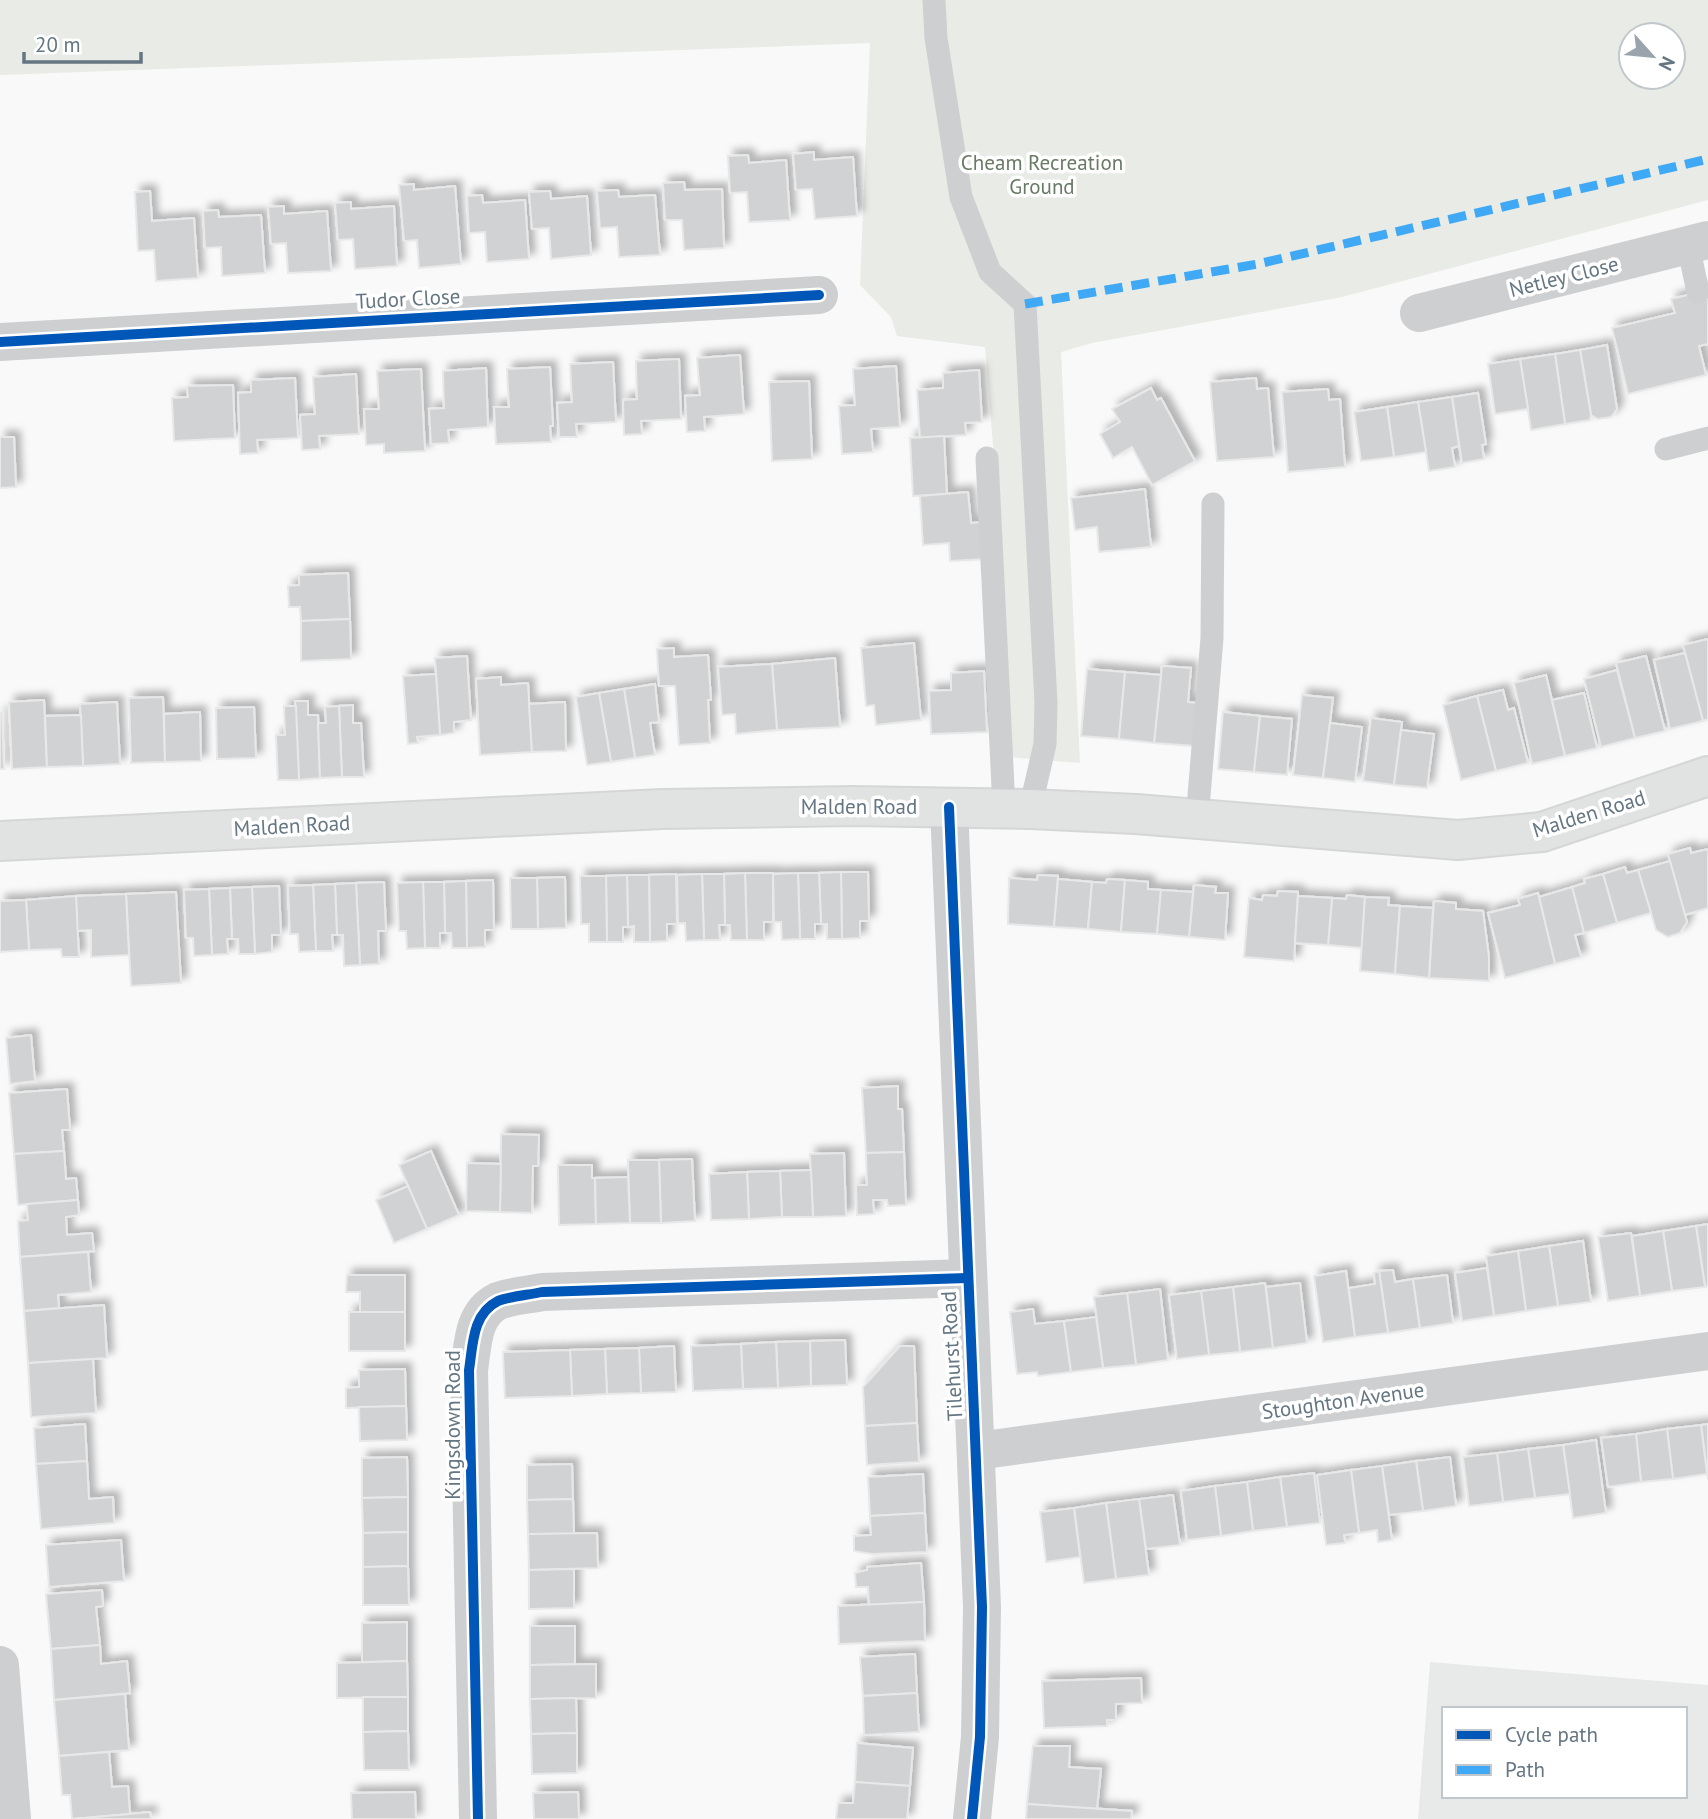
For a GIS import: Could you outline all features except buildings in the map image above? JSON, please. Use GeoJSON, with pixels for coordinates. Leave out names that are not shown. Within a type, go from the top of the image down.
{"type":"FeatureCollection","features":[{"type":"Feature","properties":{"kind":"main road","name":"Malden Road"},"geometry":{"type":"LineString","coordinates":[[0,841],[662,809],[853,806],[1017,808],[1136,814],[1458,840],[1542,832],[1708,776]]}},
{"type":"Feature","properties":{"kind":"street","name":"Netley Close"},"geometry":{"type":"LineString","coordinates":[[1419,313],[1698,243]]}},
{"type":"Feature","properties":{"kind":"street","name":"Tudor Close"},"geometry":{"type":"LineString","coordinates":[[0,342],[819,295]]}},
{"type":"Feature","properties":{"kind":"street","name":"Tilehurst Road"},"geometry":{"type":"LineString","coordinates":[[949,807],[982,1620],[980,1737],[972,1819]]}},
{"type":"Feature","properties":{"kind":"street","name":"Kingsdown Road"},"geometry":{"type":"LineString","coordinates":[[478,1819],[469,1370],[475,1329],[484,1312],[499,1301],[542,1292],[967,1278]]}},
{"type":"Feature","properties":{"kind":"street","name":"Stoughton Avenue"},"geometry":{"type":"LineString","coordinates":[[977,1451],[1708,1351]]}},
{"type":"Feature","properties":{"kind":"street"},"geometry":{"type":"LineString","coordinates":[[0,1665],[12,1819]]}},
{"type":"Feature","properties":{"kind":"lane"},"geometry":{"type":"LineString","coordinates":[[934,0],[936,38],[961,197],[990,272],[1025,304],[1046,703],[1045,744],[1017,808]]}},
{"type":"Feature","properties":{"kind":"lane"},"geometry":{"type":"LineString","coordinates":[[1698,243],[1698,292]]}},
{"type":"Feature","properties":{"kind":"lane"},"geometry":{"type":"LineString","coordinates":[[1666,449],[1708,438]]}},
{"type":"Feature","properties":{"kind":"lane"},"geometry":{"type":"LineString","coordinates":[[987,458],[1017,808]]}},
{"type":"Feature","properties":{"kind":"lane"},"geometry":{"type":"LineString","coordinates":[[1197,820],[1212,638],[1213,504]]}},
{"type":"Feature","properties":{"kind":"shaded area"},"geometry":{"type":"Polygon","coordinates":[[[1430,1662],[1708,1685],[1708,1819],[1418,1819],[1430,1662]]]}},
{"type":"Feature","properties":{"kind":"green space","name":"Cheam Recreation Ground"},"geometry":{"type":"Polygon","coordinates":[[[0,0],[1708,0],[1708,200],[1342,297],[1092,343],[1061,352],[1080,763],[1008,757],[1002,555],[985,347],[897,336],[891,317],[860,285],[870,43],[0,75],[0,0]]]}},
{"type":"Feature","properties":{"kind":"marked path"},"geometry":{"type":"LineString","coordinates":[[1025,304],[1258,264],[1708,159]]}},
{"type":"Feature","properties":{"kind":"cycle path"},"geometry":{"type":"LineString","coordinates":[[0,342],[819,295]]}},
{"type":"Feature","properties":{"kind":"cycle path"},"geometry":{"type":"LineString","coordinates":[[949,807],[982,1607],[980,1737],[972,1819]]}},
{"type":"Feature","properties":{"kind":"cycle path"},"geometry":{"type":"LineString","coordinates":[[478,1819],[469,1370],[475,1331],[489,1307],[503,1299],[542,1292],[967,1278]]}}]}
